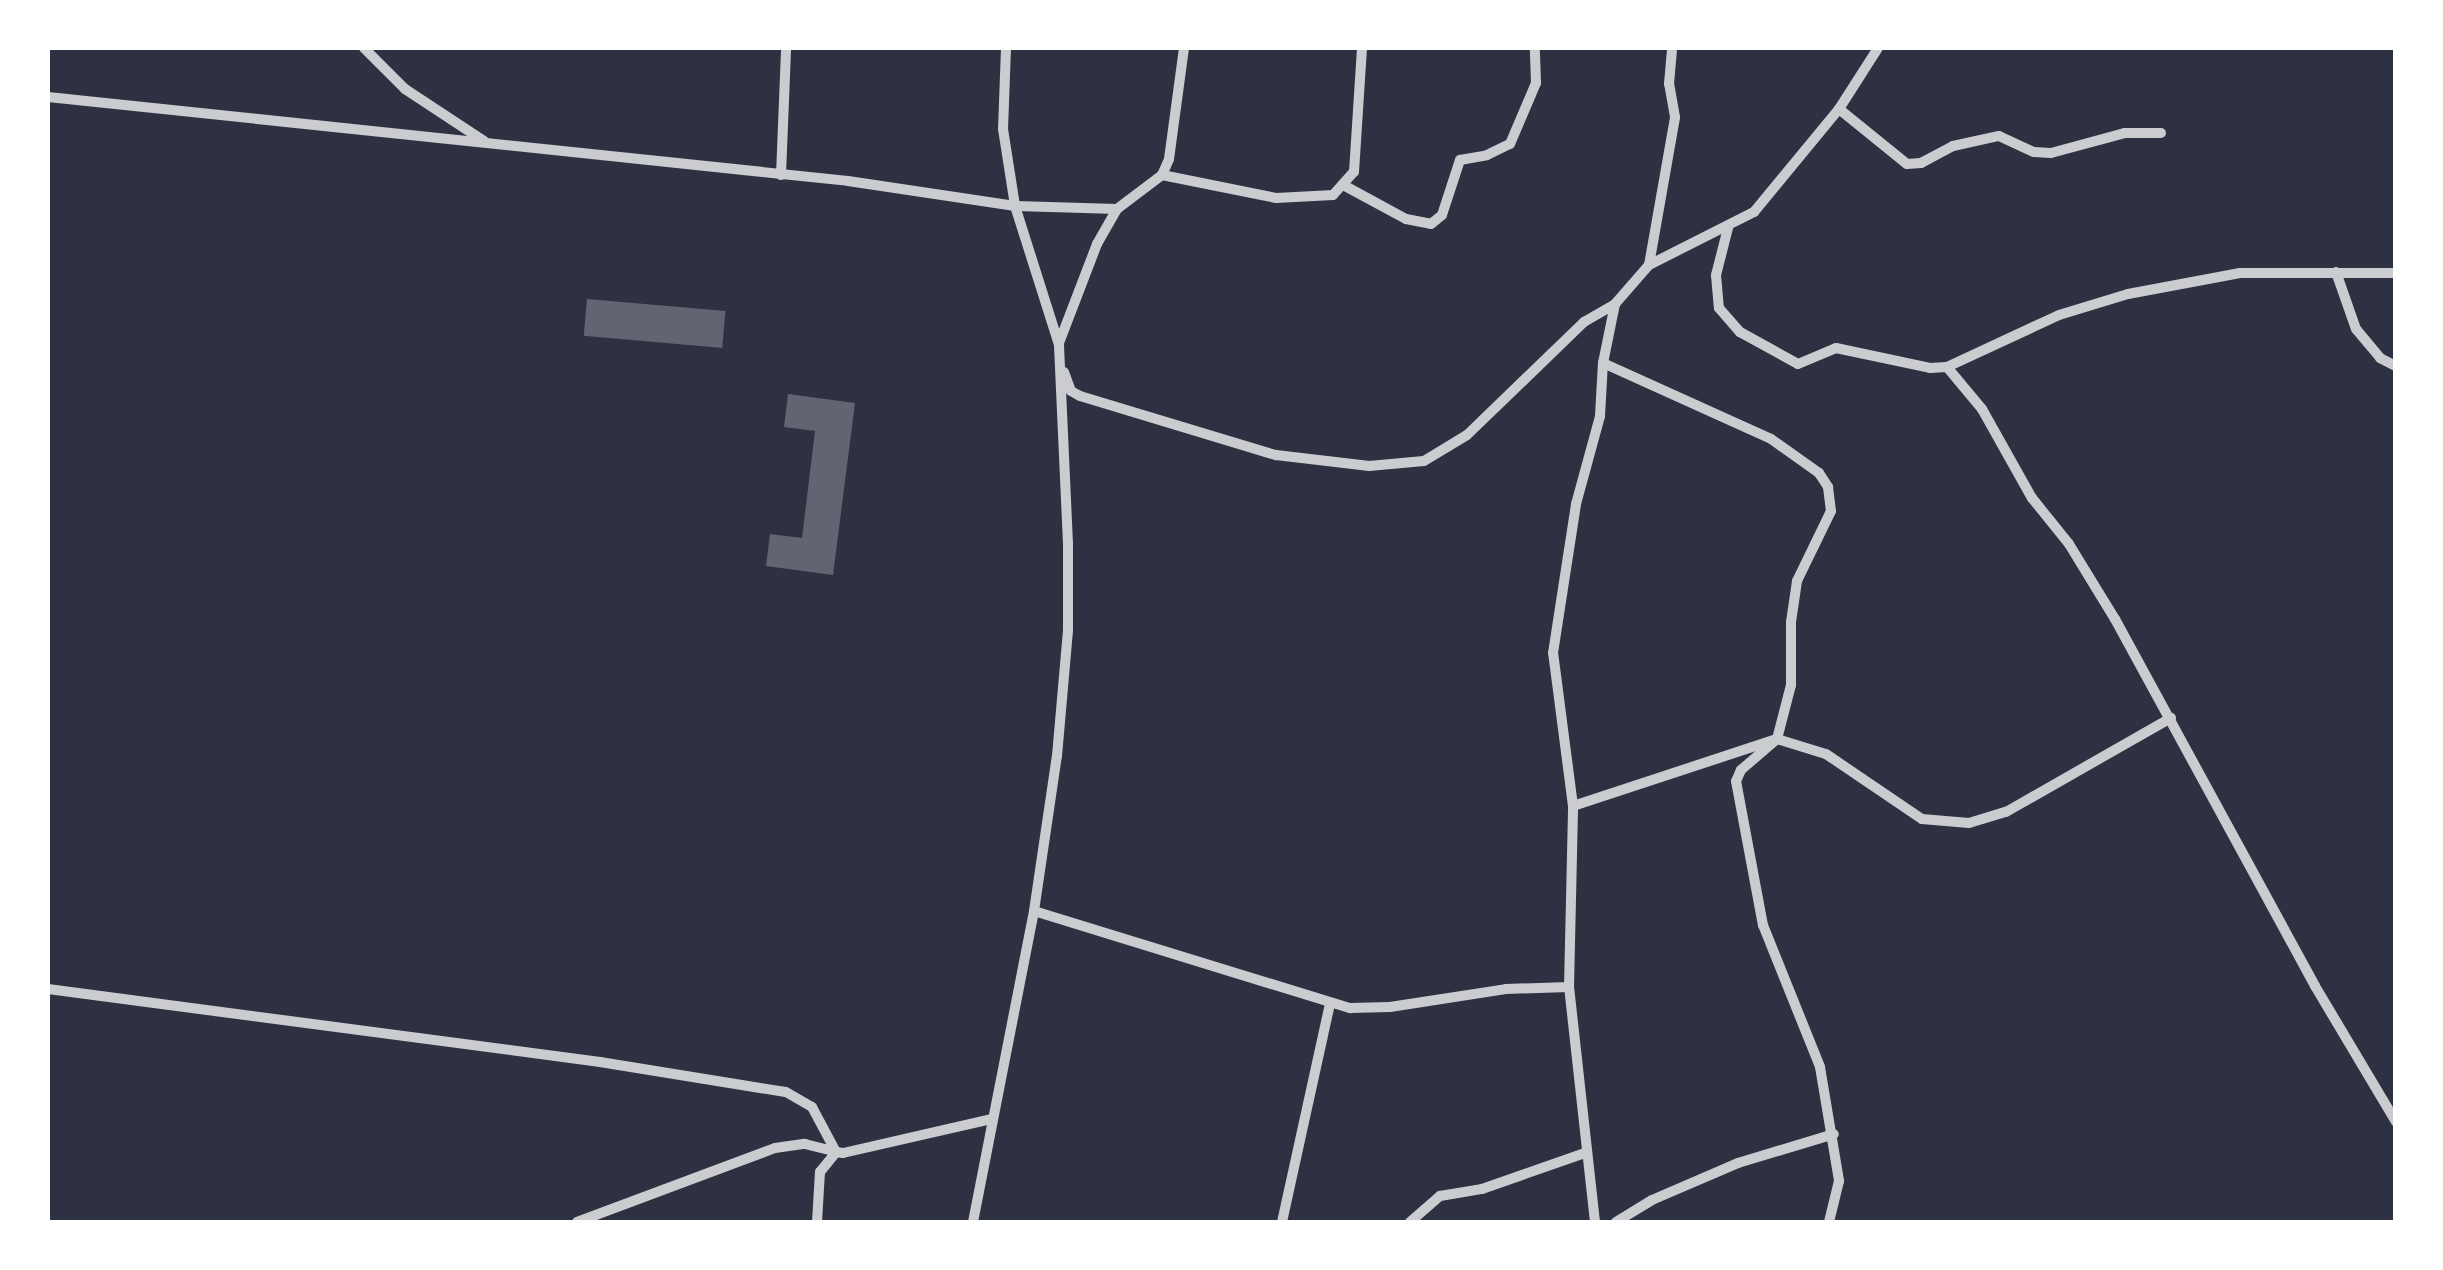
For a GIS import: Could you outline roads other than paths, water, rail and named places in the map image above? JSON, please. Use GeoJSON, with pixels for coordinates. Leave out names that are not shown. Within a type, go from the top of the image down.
{"type":"FeatureCollection","features":[{"type":"Feature","properties":{"kind":"street"},"geometry":{"type":"LineString","coordinates":[[364,48],[404,89],[489,144]]}},
{"type":"Feature","properties":{"kind":"street"},"geometry":{"type":"LineString","coordinates":[[781,175],[786,48]]}},
{"type":"Feature","properties":{"kind":"street"},"geometry":{"type":"LineString","coordinates":[[1006,48],[1003,129],[1016,206],[1059,343],[1066,381],[1080,396],[1276,455],[1370,466],[1424,461],[1468,435],[1584,322],[1615,304],[1649,265],[1728,228],[1773,194],[1839,109],[1878,48]]}},
{"type":"Feature","properties":{"kind":"street"},"geometry":{"type":"LineString","coordinates":[[972,1222],[1034,911],[1057,756],[1068,630],[1059,343],[1097,244],[1117,210],[1162,175],[1175,135],[1184,48]]}},
{"type":"Feature","properties":{"kind":"street"},"geometry":{"type":"LineString","coordinates":[[1162,175],[1276,198],[1333,195],[1354,172],[1360,141],[1362,48]]}},
{"type":"Feature","properties":{"kind":"street"},"geometry":{"type":"LineString","coordinates":[[1345,186],[1406,219],[1431,224],[1442,214],[1460,160],[1502,150],[1517,133],[1536,82],[1535,48]]}},
{"type":"Feature","properties":{"kind":"street"},"geometry":{"type":"LineString","coordinates":[[1649,265],[1675,118],[1669,67],[1672,48]]}},
{"type":"Feature","properties":{"kind":"street"},"geometry":{"type":"LineString","coordinates":[[48,97],[781,175],[1016,206],[1117,210]]}},
{"type":"Feature","properties":{"kind":"street"},"geometry":{"type":"LineString","coordinates":[[1839,109],[1906,164],[2000,136],[2034,152],[2052,153],[2125,133],[2161,134]]}},
{"type":"Feature","properties":{"kind":"street"},"geometry":{"type":"LineString","coordinates":[[1728,228],[1716,275],[1719,308],[1728,322],[1793,364],[1836,348],[1930,368],[1946,367],[2059,316],[2128,294],[2240,273],[2396,273]]}},
{"type":"Feature","properties":{"kind":"street"},"geometry":{"type":"LineString","coordinates":[[2336,272],[2356,329],[2380,358],[2396,366]]}},
{"type":"Feature","properties":{"kind":"street"},"geometry":{"type":"LineString","coordinates":[[1595,1222],[1569,987],[1573,806],[1553,653],[1576,504],[1600,416],[1604,363],[1615,304]]}},
{"type":"Feature","properties":{"kind":"street"},"geometry":{"type":"LineString","coordinates":[[1604,363],[1771,439],[1819,473],[1828,486],[1831,511],[1797,581],[1791,622],[1791,685],[1777,739],[1738,776],[1747,855],[1763,925],[1820,1068],[1834,1134],[1838,1181],[1829,1222]]}},
{"type":"Feature","properties":{"kind":"street"},"geometry":{"type":"LineString","coordinates":[[1946,367],[1982,409],[2032,498],[2069,544],[2170,718],[2315,986],[2396,1122]]}},
{"type":"Feature","properties":{"kind":"street"},"geometry":{"type":"LineString","coordinates":[[1573,806],[1777,739],[1826,754],[1922,820],[1945,824],[2006,812],[2170,718]]}},
{"type":"Feature","properties":{"kind":"street"},"geometry":{"type":"LineString","coordinates":[[1034,911],[1330,1004],[1390,1007],[1506,989],[1569,987]]}},
{"type":"Feature","properties":{"kind":"street"},"geometry":{"type":"LineString","coordinates":[[48,989],[600,1062],[786,1092],[818,1113],[836,1152]]}},
{"type":"Feature","properties":{"kind":"street"},"geometry":{"type":"LineString","coordinates":[[1282,1222],[1330,1004]]}},
{"type":"Feature","properties":{"kind":"street"},"geometry":{"type":"LineString","coordinates":[[577,1222],[775,1148],[805,1144],[859,1153],[992,1119]]}},
{"type":"Feature","properties":{"kind":"street"},"geometry":{"type":"LineString","coordinates":[[1616,1222],[1652,1200],[1738,1163],[1834,1134]]}},
{"type":"Feature","properties":{"kind":"street"},"geometry":{"type":"LineString","coordinates":[[817,1222],[820,1172],[836,1152]]}},
{"type":"Feature","properties":{"kind":"street"},"geometry":{"type":"LineString","coordinates":[[1410,1222],[1430,1200],[1482,1189],[1585,1153]]}}]}
